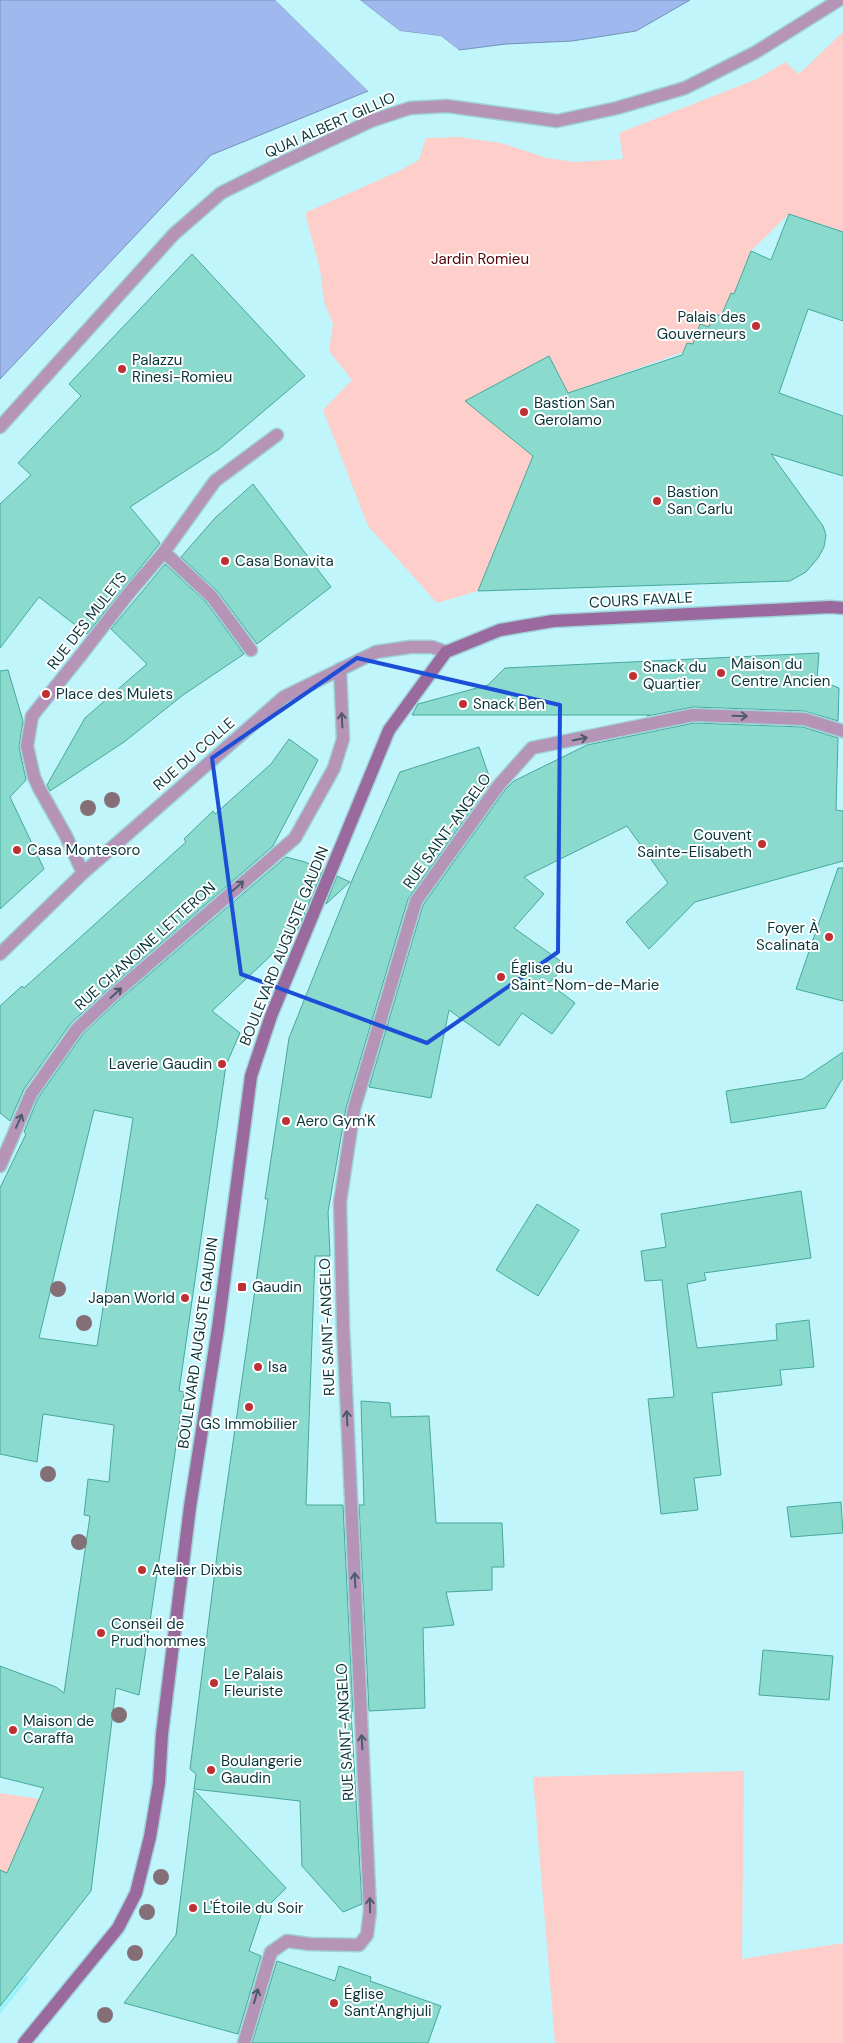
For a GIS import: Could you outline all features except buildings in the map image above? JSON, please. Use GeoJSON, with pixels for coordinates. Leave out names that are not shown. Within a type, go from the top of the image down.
{"type":"FeatureCollection","features":[{"type":"Feature","properties":{"kind":"main road","name":"COURS FAVALE"},"geometry":{"type":"LineString","coordinates":[[446,652],[500,630],[554,621],[692,613],[843,608]]}},
{"type":"Feature","properties":{"kind":"main road","name":"BOULEVARD AUGUSTE GAUDIN"},"geometry":{"type":"LineString","coordinates":[[24,2043],[118,1928],[136,1893],[150,1837],[159,1783],[163,1725],[190,1507],[218,1328],[251,1076],[278,999],[389,730],[446,652]]}},
{"type":"Feature","properties":{"kind":"street","name":"QUAI ALBERT GILLIO"},"geometry":{"type":"LineString","coordinates":[[0,427],[174,234],[221,193],[236,185],[371,121],[410,108],[448,106],[556,121],[617,108],[685,88],[756,52],[840,0]]}},
{"type":"Feature","properties":{"kind":"street","name":"RUE DES MULETS"},"geometry":{"type":"LineString","coordinates":[[83,873],[66,836],[34,777],[27,746],[32,716],[129,592],[164,552],[215,481],[277,435]]}},
{"type":"Feature","properties":{"kind":"street"},"geometry":{"type":"LineString","coordinates":[[164,552],[212,597],[251,650]]}},
{"type":"Feature","properties":{"kind":"street","name":"RUE DU COLLE"},"geometry":{"type":"LineString","coordinates":[[0,954],[83,873],[284,697],[376,652],[410,647],[432,647],[446,652]]}},
{"type":"Feature","properties":{"kind":"street","name":"RUE CHANOINE LETTERON"},"geometry":{"type":"LineString","coordinates":[[0,1166],[31,1094],[77,1029],[127,982],[295,838],[334,768],[343,739],[340,669]]}},
{"type":"Feature","properties":{"kind":"street","name":"RUE SAINT-ANGELO"},"geometry":{"type":"LineString","coordinates":[[244,2043],[271,1952],[287,1941],[309,1944],[359,1945],[367,1935],[370,1911],[340,1240],[340,1202],[354,1110],[416,901],[499,785],[532,748],[693,715],[804,719],[843,731]]}},
{"type":"Feature","properties":{"kind":"highlighted area"},"geometry":{"type":"Polygon","coordinates":[[[357,658],[560,705],[558,952],[427,1043],[241,974],[212,758],[357,658]]]}},
{"type":"Feature","properties":{"kind":"shaded area"},"geometry":{"type":"Polygon","coordinates":[[[0,0],[275,0],[368,91],[211,155],[0,379],[0,0]]]}},
{"type":"Feature","properties":{"kind":"shaded area"},"geometry":{"type":"Polygon","coordinates":[[[360,0],[690,0],[636,31],[572,41],[506,44],[459,50],[441,36],[400,31],[360,0]]]}},
{"type":"Feature","properties":{"kind":"shaded area"},"geometry":{"type":"Polygon","coordinates":[[[0,1956],[29,1978],[0,2014],[0,1956]]]}},
{"type":"Feature","properties":{"kind":"green space","name":"Jardin Romieu"},"geometry":{"type":"Polygon","coordinates":[[[843,32],[843,232],[789,214],[751,251],[734,294],[731,293],[721,316],[713,313],[709,327],[700,324],[693,344],[687,343],[683,352],[568,393],[548,356],[465,401],[533,456],[478,591],[437,603],[368,526],[323,410],[352,380],[329,351],[333,324],[324,301],[320,269],[305,213],[399,171],[419,160],[426,138],[459,137],[501,143],[547,158],[575,162],[623,159],[619,133],[757,79],[785,62],[799,74],[843,32]]]}},
{"type":"Feature","properties":{"kind":"green space"},"geometry":{"type":"Polygon","coordinates":[[[744,1771],[742,1959],[843,1943],[843,2043],[555,2043],[533,1777],[744,1771]]]}},
{"type":"Feature","properties":{"kind":"green space"},"geometry":{"type":"Polygon","coordinates":[[[0,1793],[39,1799],[7,1873],[0,1870],[0,1793]]]}},
{"type":"Feature","properties":{"kind":"pier"},"geometry":{"type":"Polygon","coordinates":[[[275,0],[279,0],[370,90],[368,91],[275,0]]]}},
{"type":"Feature","properties":{"kind":"pier"},"geometry":{"type":"Polygon","coordinates":[[[358,0],[400,31],[441,36],[459,52],[440,39],[399,34],[358,0]]]}},
{"type":"Feature","properties":{"kind":"place","name":"Palais des Gouverneurs"},"geometry":{"type":"Point","coordinates":[756,326]}},
{"type":"Feature","properties":{"kind":"place","name":"Palazzu Rinesi-Romieu"},"geometry":{"type":"Point","coordinates":[122,369]}},
{"type":"Feature","properties":{"kind":"place","name":"Bastion San Gerolamo"},"geometry":{"type":"Point","coordinates":[524,412]}},
{"type":"Feature","properties":{"kind":"place","name":"Bastion San Carlu"},"geometry":{"type":"Point","coordinates":[657,501]}},
{"type":"Feature","properties":{"kind":"place","name":"Casa Bonavita"},"geometry":{"type":"Point","coordinates":[225,561]}},
{"type":"Feature","properties":{"kind":"place","name":"Maison du Centre Ancien"},"geometry":{"type":"Point","coordinates":[721,673]}},
{"type":"Feature","properties":{"kind":"place","name":"Snack du Quartier"},"geometry":{"type":"Point","coordinates":[633,676]}},
{"type":"Feature","properties":{"kind":"place","name":"Place des Mulets"},"geometry":{"type":"Point","coordinates":[46,694]}},
{"type":"Feature","properties":{"kind":"place","name":"Snack Ben"},"geometry":{"type":"Point","coordinates":[463,704]}},
{"type":"Feature","properties":{"kind":"place","name":"Couvent Sainte-Elisabeth"},"geometry":{"type":"Point","coordinates":[762,844]}},
{"type":"Feature","properties":{"kind":"place","name":"Casa Montesoro"},"geometry":{"type":"Point","coordinates":[17,850]}},
{"type":"Feature","properties":{"kind":"place","name":"Foyer À Scalinata"},"geometry":{"type":"Point","coordinates":[829,937]}},
{"type":"Feature","properties":{"kind":"place","name":"Église du Saint-Nom-de-Marie"},"geometry":{"type":"Point","coordinates":[501,977]}},
{"type":"Feature","properties":{"kind":"place","name":"Laverie Gaudin"},"geometry":{"type":"Point","coordinates":[222,1064]}},
{"type":"Feature","properties":{"kind":"place","name":"Aero Gym'K"},"geometry":{"type":"Point","coordinates":[286,1121]}},
{"type":"Feature","properties":{"kind":"place","name":"Gaudin"},"geometry":{"type":"Point","coordinates":[242,1287]}},
{"type":"Feature","properties":{"kind":"place","name":"Japan World"},"geometry":{"type":"Point","coordinates":[185,1298]}},
{"type":"Feature","properties":{"kind":"place","name":"Isa"},"geometry":{"type":"Point","coordinates":[258,1367]}},
{"type":"Feature","properties":{"kind":"place","name":"GS Immobilier"},"geometry":{"type":"Point","coordinates":[249,1407]}},
{"type":"Feature","properties":{"kind":"place","name":"Atelier Dixbis"},"geometry":{"type":"Point","coordinates":[142,1570]}},
{"type":"Feature","properties":{"kind":"place","name":"Conseil de Prud'hommes"},"geometry":{"type":"Point","coordinates":[101,1633]}},
{"type":"Feature","properties":{"kind":"place","name":"Le Palais Fleuriste"},"geometry":{"type":"Point","coordinates":[214,1683]}},
{"type":"Feature","properties":{"kind":"place","name":"Maison de Caraffa"},"geometry":{"type":"Point","coordinates":[13,1730]}},
{"type":"Feature","properties":{"kind":"place","name":"Boulangerie Gaudin"},"geometry":{"type":"Point","coordinates":[211,1770]}},
{"type":"Feature","properties":{"kind":"place","name":"L'Étoile du Soir"},"geometry":{"type":"Point","coordinates":[193,1908]}},
{"type":"Feature","properties":{"kind":"place","name":"Église Sant'Anghjuli"},"geometry":{"type":"Point","coordinates":[334,2003]}}]}
